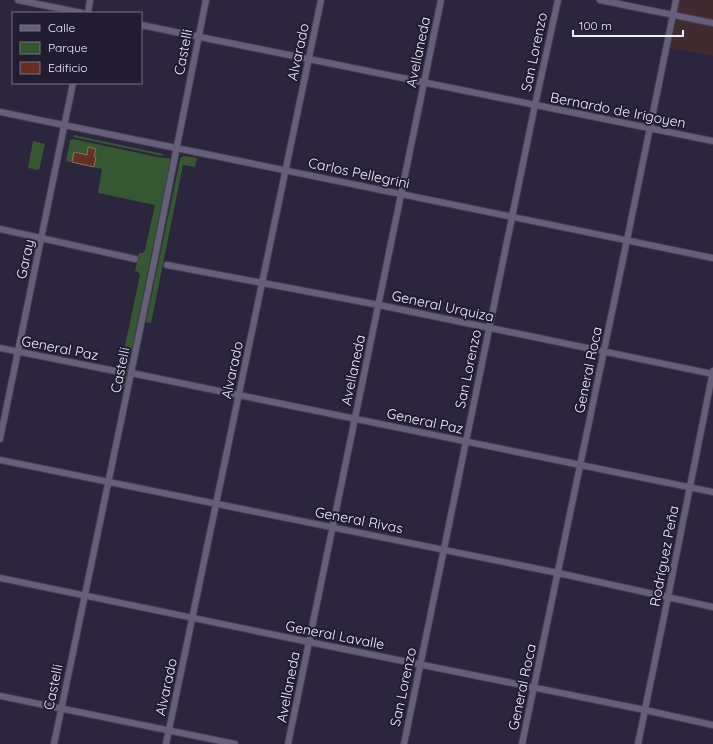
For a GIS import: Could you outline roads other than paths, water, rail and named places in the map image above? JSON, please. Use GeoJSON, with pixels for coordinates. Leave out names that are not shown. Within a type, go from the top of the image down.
{"type":"FeatureCollection","features":[{"type":"Feature","properties":{"kind":"street"},"geometry":{"type":"LineString","coordinates":[[18,0],[77,12]]}},
{"type":"Feature","properties":{"kind":"street"},"geometry":{"type":"LineString","coordinates":[[88,12],[90,0]]}},
{"type":"Feature","properties":{"kind":"street","name":"Castelli"},"geometry":{"type":"LineString","coordinates":[[54,744],[131,374],[206,0]]}},
{"type":"Feature","properties":{"kind":"street","name":"Alvarado"},"geometry":{"type":"LineString","coordinates":[[166,744],[321,0]]}},
{"type":"Feature","properties":{"kind":"street","name":"Avellaneda"},"geometry":{"type":"LineString","coordinates":[[288,744],[441,0]]}},
{"type":"Feature","properties":{"kind":"street","name":"San Lorenzo"},"geometry":{"type":"LineString","coordinates":[[404,744],[535,105],[558,0]]}},
{"type":"Feature","properties":{"kind":"street"},"geometry":{"type":"LineString","coordinates":[[600,0],[713,24]]}},
{"type":"Feature","properties":{"kind":"street","name":"General Roca"},"geometry":{"type":"LineString","coordinates":[[522,744],[581,465],[676,0]]}},
{"type":"Feature","properties":{"kind":"street","name":"Bernardo de Irigoyen"},"geometry":{"type":"LineString","coordinates":[[142,25],[713,141]]}},
{"type":"Feature","properties":{"kind":"street","name":"Garay"},"geometry":{"type":"LineString","coordinates":[[0,439],[73,84]]}},
{"type":"Feature","properties":{"kind":"street","name":"Carlos Pellegrini"},"geometry":{"type":"LineString","coordinates":[[0,112],[713,258]]}},
{"type":"Feature","properties":{"kind":"street"},"geometry":{"type":"LineString","coordinates":[[0,229],[135,259]]}},
{"type":"Feature","properties":{"kind":"street","name":"General Urquiza"},"geometry":{"type":"LineString","coordinates":[[167,265],[378,305],[713,373]]}},
{"type":"Feature","properties":{"kind":"street","name":"General Paz"},"geometry":{"type":"LineString","coordinates":[[0,348],[115,371]]}},
{"type":"Feature","properties":{"kind":"street","name":"Rodríguez Peña"},"geometry":{"type":"LineString","coordinates":[[638,744],[713,373]]}},
{"type":"Feature","properties":{"kind":"street","name":"General Paz"},"geometry":{"type":"LineString","coordinates":[[131,374],[713,492]]}},
{"type":"Feature","properties":{"kind":"street","name":"General Rivas"},"geometry":{"type":"LineString","coordinates":[[0,460],[558,573],[713,607]]}},
{"type":"Feature","properties":{"kind":"street","name":"General Lavalle"},"geometry":{"type":"LineString","coordinates":[[0,578],[713,725]]}},
{"type":"Feature","properties":{"kind":"street"},"geometry":{"type":"LineString","coordinates":[[0,696],[235,744]]}}]}
